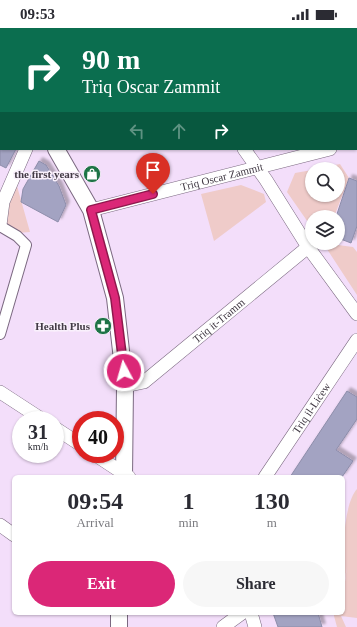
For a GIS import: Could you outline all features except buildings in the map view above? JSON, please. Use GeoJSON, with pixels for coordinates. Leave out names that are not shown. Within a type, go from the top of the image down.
{"type":"FeatureCollection","features":[{"type":"Feature","properties":{"kind":"street"},"geometry":{"type":"LineString","coordinates":[[0,334],[26,246],[17,236],[0,226],[3,202],[26,150]]}},
{"type":"Feature","properties":{"kind":"street"},"geometry":{"type":"LineString","coordinates":[[57,150],[91,210],[115,298],[125,386],[126,475]]}},
{"type":"Feature","properties":{"kind":"street"},"geometry":{"type":"LineString","coordinates":[[245,150],[305,242]]}},
{"type":"Feature","properties":{"kind":"street","name":"Triq Oscar Zammit"},"geometry":{"type":"LineString","coordinates":[[91,210],[326,150]]}},
{"type":"Feature","properties":{"kind":"street","name":"Triq it-Tramm"},"geometry":{"type":"LineString","coordinates":[[125,386],[144,382],[305,249]]}},
{"type":"Feature","properties":{"kind":"street"},"geometry":{"type":"LineString","coordinates":[[310,250],[357,314]]}},
{"type":"Feature","properties":{"kind":"street","name":"Triq il-Liċew"},"geometry":{"type":"LineString","coordinates":[[267,475],[357,340]]}},
{"type":"Feature","properties":{"kind":"street"},"geometry":{"type":"LineString","coordinates":[[0,392],[29,411]]}},
{"type":"Feature","properties":{"kind":"street"},"geometry":{"type":"LineString","coordinates":[[107,463],[125,475]]}},
{"type":"Feature","properties":{"kind":"street"},"geometry":{"type":"LineString","coordinates":[[0,525],[12,534]]}},
{"type":"Feature","properties":{"kind":"street"},"geometry":{"type":"LineString","coordinates":[[119,615],[119,627]]}},
{"type":"Feature","properties":{"kind":"street"},"geometry":{"type":"LineString","coordinates":[[223,627],[239,615]]}},
{"type":"Feature","properties":{"kind":"street"},"geometry":{"type":"LineString","coordinates":[[252,615],[255,627]]}},
{"type":"Feature","properties":{"kind":"shaded area"},"geometry":{"type":"Polygon","coordinates":[[[305,171],[305,202],[340,202],[337,210],[305,210],[305,218],[287,192],[295,173],[305,171]]]}},
{"type":"Feature","properties":{"kind":"shaded area"},"geometry":{"type":"Polygon","coordinates":[[[345,172],[349,178],[345,188],[345,172]]]}},
{"type":"Feature","properties":{"kind":"shaded area"},"geometry":{"type":"Polygon","coordinates":[[[241,185],[264,194],[266,202],[214,241],[201,194],[241,185]]]}},
{"type":"Feature","properties":{"kind":"shaded area"},"geometry":{"type":"Polygon","coordinates":[[[17,186],[30,232],[18,233],[3,226],[9,191],[17,186]]]}},
{"type":"Feature","properties":{"kind":"shaded area"},"geometry":{"type":"Polygon","coordinates":[[[345,246],[353,247],[357,252],[357,295],[328,250],[345,250],[345,246]]]}},
{"type":"Feature","properties":{"kind":"shaded area"},"geometry":{"type":"Polygon","coordinates":[[[357,489],[357,618],[341,616],[346,627],[337,627],[334,615],[345,615],[345,582],[347,566],[345,578],[345,530],[348,509],[357,489]]]}},
{"type":"Feature","properties":{"kind":"place","name":"the first years"},"geometry":{"type":"Point","coordinates":[92,174]}},
{"type":"Feature","properties":{"kind":"place","name":"Health Plus"},"geometry":{"type":"Point","coordinates":[103,326]}},
{"type":"Feature","properties":{"kind":"route"},"geometry":{"type":"LineString","coordinates":[[124,371],[115,298],[91,210],[153,194]]}}]}
